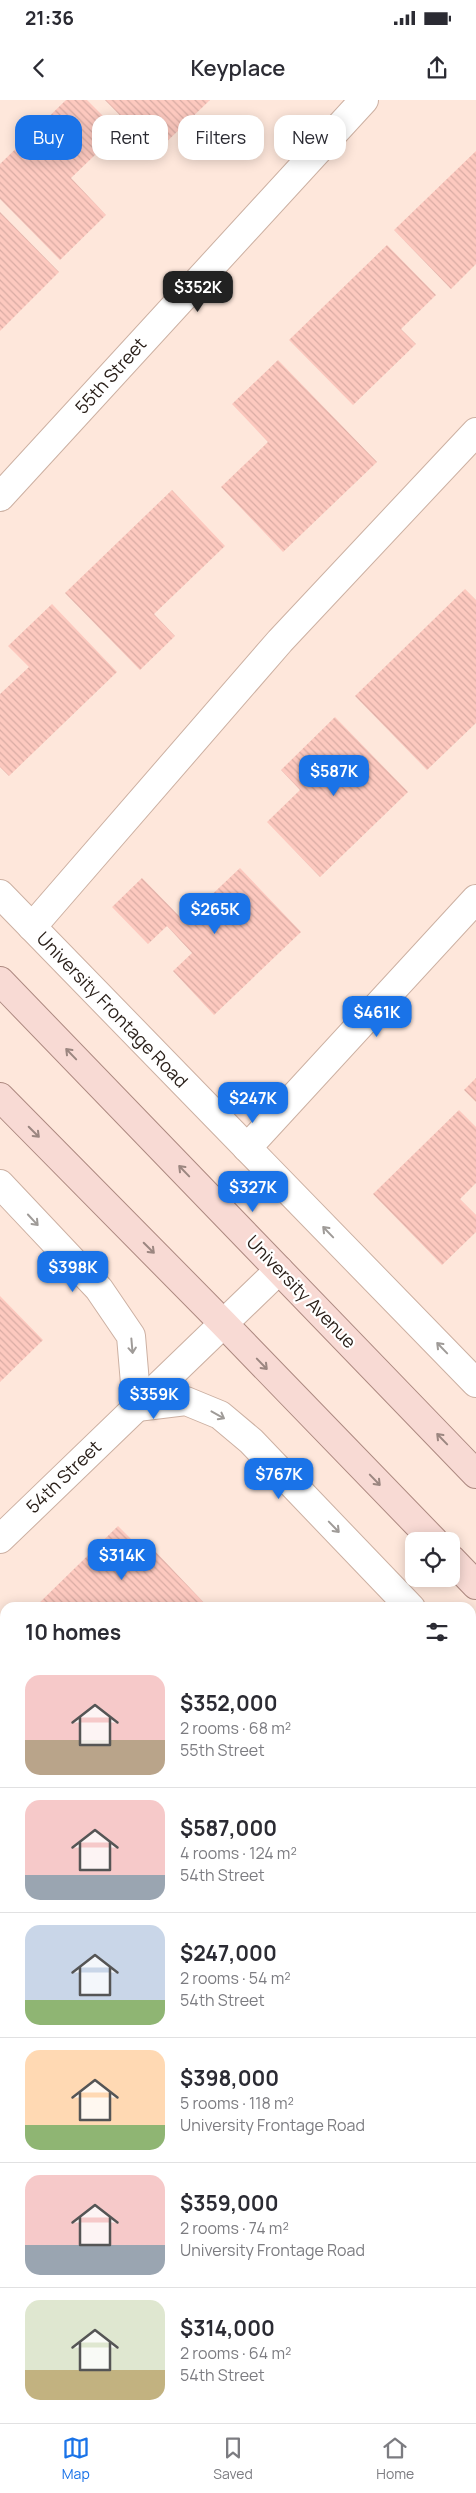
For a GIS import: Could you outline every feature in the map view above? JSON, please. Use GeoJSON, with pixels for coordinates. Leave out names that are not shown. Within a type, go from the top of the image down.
{"type":"FeatureCollection","features":[{"type":"Feature","properties":{"kind":"main road","name":"University Avenue"},"geometry":{"type":"LineString","coordinates":[[0,981],[476,1474]]}},
{"type":"Feature","properties":{"kind":"main road"},"geometry":{"type":"LineString","coordinates":[[0,1097],[425,1532]]}},
{"type":"Feature","properties":{"kind":"main road"},"geometry":{"type":"LineString","coordinates":[[460,1568],[476,1585]]}},
{"type":"Feature","properties":{"kind":"street","name":"55th Street"},"geometry":{"type":"LineString","coordinates":[[0,497],[364,100]]}},
{"type":"Feature","properties":{"kind":"street"},"geometry":{"type":"LineString","coordinates":[[32,927],[280,641],[476,432]]}},
{"type":"Feature","properties":{"kind":"street","name":"University Frontage Road"},"geometry":{"type":"LineString","coordinates":[[0,894],[247,1148],[472,1371]]}},
{"type":"Feature","properties":{"kind":"street"},"geometry":{"type":"LineString","coordinates":[[247,1148],[476,899]]}},
{"type":"Feature","properties":{"kind":"street"},"geometry":{"type":"LineString","coordinates":[[0,1184],[99,1290],[131,1336],[137,1407],[186,1401],[220,1415],[251,1441],[405,1602]]}},
{"type":"Feature","properties":{"kind":"street","name":"54th Street"},"geometry":{"type":"LineString","coordinates":[[0,1539],[279,1270]]}},
{"type":"Feature","properties":{"kind":"building"},"geometry":{"type":"Polygon","coordinates":[[[66,100],[87,100],[102,115],[92,115],[92,158],[71,178],[106,215],[60,260],[0,199],[0,164],[15,149],[15,160],[82,160],[82,115],[51,115],[66,100]]]}},
{"type":"Feature","properties":{"kind":"building"},"geometry":{"type":"Polygon","coordinates":[[[105,100],[210,100],[194,115],[178,115],[178,131],[168,140],[168,115],[120,115],[105,100]]]}},
{"type":"Feature","properties":{"kind":"building"},"geometry":{"type":"Polygon","coordinates":[[[476,151],[476,264],[451,289],[394,230],[476,151]]]}},
{"type":"Feature","properties":{"kind":"building"},"geometry":{"type":"Polygon","coordinates":[[[0,212],[59,272],[0,331],[0,212]]]}},
{"type":"Feature","properties":{"kind":"building"},"geometry":{"type":"Polygon","coordinates":[[[387,245],[436,295],[401,329],[416,344],[353,405],[289,340],[387,245]]]}},
{"type":"Feature","properties":{"kind":"building"},"geometry":{"type":"Polygon","coordinates":[[[278,360],[377,462],[283,552],[221,487],[268,442],[232,404],[278,360]]]}},
{"type":"Feature","properties":{"kind":"building"},"geometry":{"type":"Polygon","coordinates":[[[172,490],[225,546],[154,614],[175,636],[140,670],[65,593],[172,490]]]}},
{"type":"Feature","properties":{"kind":"building"},"geometry":{"type":"Polygon","coordinates":[[[465,589],[476,600],[476,723],[427,770],[355,696],[465,589]]]}},
{"type":"Feature","properties":{"kind":"building"},"geometry":{"type":"Polygon","coordinates":[[[52,604],[117,672],[9,776],[0,767],[0,694],[29,667],[8,646],[52,604]]]}},
{"type":"Feature","properties":{"kind":"building"},"geometry":{"type":"Polygon","coordinates":[[[335,717],[408,792],[320,877],[267,822],[300,790],[281,770],[335,717]]]}},
{"type":"Feature","properties":{"kind":"building"},"geometry":{"type":"Polygon","coordinates":[[[240,868],[301,932],[214,1015],[173,971],[192,953],[167,926],[148,944],[112,907],[142,878],[184,921],[240,868]]]}},
{"type":"Feature","properties":{"kind":"building"},"geometry":{"type":"Polygon","coordinates":[[[476,1078],[476,1102],[464,1090],[476,1078]]]}},
{"type":"Feature","properties":{"kind":"building"},"geometry":{"type":"Polygon","coordinates":[[[459,1110],[476,1127],[476,1183],[460,1199],[476,1215],[476,1232],[442,1265],[373,1194],[459,1110]]]}},
{"type":"Feature","properties":{"kind":"building"},"geometry":{"type":"Polygon","coordinates":[[[0,1296],[43,1340],[0,1382],[0,1296]]]}},
{"type":"Feature","properties":{"kind":"building"},"geometry":{"type":"Polygon","coordinates":[[[118,1526],[147,1555],[153,1549],[203,1602],[40,1602],[118,1526]]]}}]}
